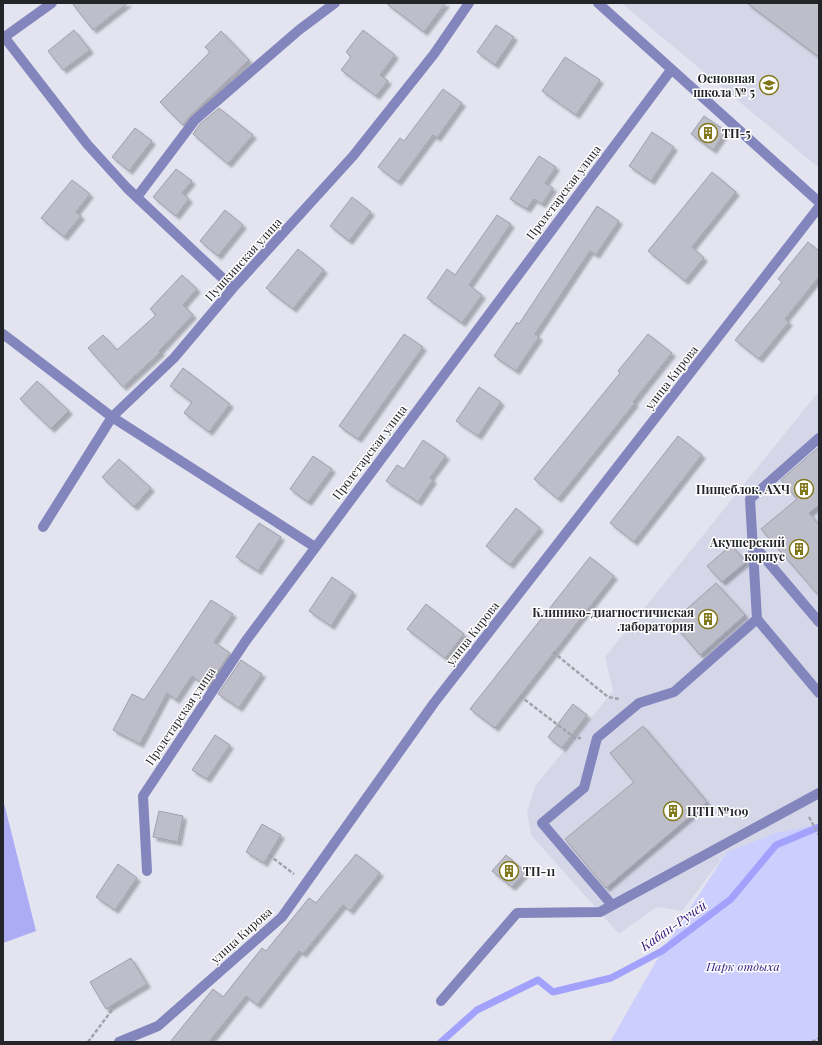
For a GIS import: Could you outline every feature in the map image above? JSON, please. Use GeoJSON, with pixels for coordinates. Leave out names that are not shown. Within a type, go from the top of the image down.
{"type":"FeatureCollection","features":[{"type":"Feature","properties":{"kind":"street"},"geometry":{"type":"LineString","coordinates":[[52,3],[4,38],[87,144],[137,197],[233,288]]}},
{"type":"Feature","properties":{"kind":"street"},"geometry":{"type":"LineString","coordinates":[[137,197],[195,120],[299,30],[335,3]]}},
{"type":"Feature","properties":{"kind":"street","name":"Пушкинская улица"},"geometry":{"type":"LineString","coordinates":[[43,527],[112,417],[174,358],[233,288],[353,156],[434,54],[469,3]]}},
{"type":"Feature","properties":{"kind":"street"},"geometry":{"type":"LineString","coordinates":[[598,3],[819,202]]}},
{"type":"Feature","properties":{"kind":"street","name":"Пролетарская улица"},"geometry":{"type":"LineString","coordinates":[[147,871],[143,796],[245,642],[671,70]]}},
{"type":"Feature","properties":{"kind":"street","name":"улица Кирова"},"geometry":{"type":"LineString","coordinates":[[119,1042],[158,1026],[282,917],[434,703],[819,207]]}},
{"type":"Feature","properties":{"kind":"street"},"geometry":{"type":"LineString","coordinates":[[3,334],[112,417],[315,547]]}},
{"type":"Feature","properties":{"kind":"street"},"geometry":{"type":"LineString","coordinates":[[819,438],[750,499],[757,618],[819,693]]}},
{"type":"Feature","properties":{"kind":"street"},"geometry":{"type":"LineString","coordinates":[[752,543],[819,622]]}},
{"type":"Feature","properties":{"kind":"street"},"geometry":{"type":"LineString","coordinates":[[612,905],[542,823],[584,788],[597,738],[639,703],[674,692],[757,618]]}},
{"type":"Feature","properties":{"kind":"street"},"geometry":{"type":"LineString","coordinates":[[441,1001],[517,913],[600,912],[819,793]]}},
{"type":"Feature","properties":{"kind":"path"},"geometry":{"type":"LineString","coordinates":[[554,652],[608,696]]}},
{"type":"Feature","properties":{"kind":"path"},"geometry":{"type":"LineString","coordinates":[[520,696],[575,738]]}},
{"type":"Feature","properties":{"kind":"path"},"geometry":{"type":"LineString","coordinates":[[814,825],[819,835]]}},
{"type":"Feature","properties":{"kind":"path"},"geometry":{"type":"LineString","coordinates":[[268,856],[306,883]]}},
{"type":"Feature","properties":{"kind":"path"},"geometry":{"type":"LineString","coordinates":[[88,1042],[118,1002]]}},
{"type":"Feature","properties":{"kind":"path"},"geometry":{"type":"LineString","coordinates":[[812,1042],[819,1038]]}},
{"type":"Feature","properties":{"kind":"shaded area","name":"Основная школа № 5"},"geometry":{"type":"Polygon","coordinates":[[[621,3],[819,3],[819,168],[621,3]]]}},
{"type":"Feature","properties":{"kind":"shaded area"},"geometry":{"type":"Polygon","coordinates":[[[819,391],[819,824],[727,852],[682,911],[657,907],[619,934],[531,835],[527,812],[535,786],[613,691],[605,657],[819,391]]]}},
{"type":"Feature","properties":{"kind":"shaded area"},"geometry":{"type":"Polygon","coordinates":[[[3,799],[36,931],[3,943],[3,799]]]}},
{"type":"Feature","properties":{"kind":"green space","name":"Парк отдыха"},"geometry":{"type":"Polygon","coordinates":[[[819,824],[819,1042],[610,1042],[662,951],[727,852],[776,833],[819,824]]]}},
{"type":"Feature","properties":{"kind":"building"},"geometry":{"type":"Polygon","coordinates":[[[72,3],[128,3],[93,30],[72,3]]]}},
{"type":"Feature","properties":{"kind":"building"},"geometry":{"type":"Polygon","coordinates":[[[386,3],[446,3],[424,32],[386,3]]]}},
{"type":"Feature","properties":{"kind":"building"},"geometry":{"type":"Polygon","coordinates":[[[747,3],[819,3],[819,57],[747,3]]]}},
{"type":"Feature","properties":{"kind":"building"},"geometry":{"type":"Polygon","coordinates":[[[496,25],[514,37],[495,65],[477,52],[496,25]]]}},
{"type":"Feature","properties":{"kind":"building"},"geometry":{"type":"Polygon","coordinates":[[[74,30],[90,50],[63,70],[48,51],[74,30]]]}},
{"type":"Feature","properties":{"kind":"building"},"geometry":{"type":"Polygon","coordinates":[[[363,30],[395,55],[380,75],[388,81],[376,96],[341,70],[351,57],[346,52],[363,30]]]}},
{"type":"Feature","properties":{"kind":"building"},"geometry":{"type":"Polygon","coordinates":[[[221,31],[249,60],[191,115],[183,125],[160,102],[210,52],[205,47],[221,31]]]}},
{"type":"Feature","properties":{"kind":"building"},"geometry":{"type":"Polygon","coordinates":[[[565,57],[600,80],[576,115],[542,91],[565,57]]]}},
{"type":"Feature","properties":{"kind":"building"},"geometry":{"type":"Polygon","coordinates":[[[443,89],[462,103],[437,138],[433,135],[398,182],[378,167],[400,138],[404,141],[443,89]]]}},
{"type":"Feature","properties":{"kind":"building"},"geometry":{"type":"Polygon","coordinates":[[[219,108],[253,135],[228,164],[193,134],[200,124],[219,108]]]}},
{"type":"Feature","properties":{"kind":"building","name":"ТП-5"},"geometry":{"type":"Polygon","coordinates":[[[704,116],[726,131],[713,150],[691,134],[704,116]]]}},
{"type":"Feature","properties":{"kind":"building"},"geometry":{"type":"Polygon","coordinates":[[[135,128],[152,141],[129,171],[112,157],[135,128]]]}},
{"type":"Feature","properties":{"kind":"building"},"geometry":{"type":"Polygon","coordinates":[[[652,132],[674,147],[651,181],[629,166],[652,132]]]}},
{"type":"Feature","properties":{"kind":"building"},"geometry":{"type":"Polygon","coordinates":[[[539,156],[556,167],[545,183],[553,188],[542,204],[534,199],[527,209],[510,199],[539,156]]]}},
{"type":"Feature","properties":{"kind":"building"},"geometry":{"type":"Polygon","coordinates":[[[176,169],[192,181],[182,193],[189,199],[176,216],[153,197],[176,169]]]}},
{"type":"Feature","properties":{"kind":"building"},"geometry":{"type":"Polygon","coordinates":[[[712,172],[736,192],[692,247],[704,258],[685,281],[648,251],[712,172]]]}},
{"type":"Feature","properties":{"kind":"building"},"geometry":{"type":"Polygon","coordinates":[[[72,180],[90,194],[76,212],[81,216],[64,237],[41,218],[72,180]]]}},
{"type":"Feature","properties":{"kind":"building"},"geometry":{"type":"Polygon","coordinates":[[[352,197],[371,212],[349,241],[330,226],[352,197]]]}},
{"type":"Feature","properties":{"kind":"building"},"geometry":{"type":"Polygon","coordinates":[[[597,206],[619,221],[596,255],[590,251],[535,334],[539,337],[516,371],[494,356],[517,322],[519,324],[597,206]]]}},
{"type":"Feature","properties":{"kind":"building"},"geometry":{"type":"Polygon","coordinates":[[[225,210],[243,225],[218,256],[200,241],[225,210]]]}},
{"type":"Feature","properties":{"kind":"building"},"geometry":{"type":"Polygon","coordinates":[[[497,215],[511,224],[469,285],[482,295],[462,323],[427,298],[447,269],[455,275],[497,215]]]}},
{"type":"Feature","properties":{"kind":"building"},"geometry":{"type":"Polygon","coordinates":[[[808,242],[819,251],[819,277],[785,319],[789,322],[759,359],[735,340],[782,282],[778,279],[808,242]]]}},
{"type":"Feature","properties":{"kind":"building"},"geometry":{"type":"Polygon","coordinates":[[[298,249],[324,270],[293,309],[266,288],[298,249]]]}},
{"type":"Feature","properties":{"kind":"building"},"geometry":{"type":"Polygon","coordinates":[[[182,275],[197,289],[183,305],[193,315],[159,351],[161,352],[123,387],[88,348],[103,335],[117,350],[156,315],[150,309],[182,275]]]}},
{"type":"Feature","properties":{"kind":"building"},"geometry":{"type":"Polygon","coordinates":[[[404,334],[423,347],[358,439],[339,426],[404,334]]]}},
{"type":"Feature","properties":{"kind":"building"},"geometry":{"type":"Polygon","coordinates":[[[648,334],[672,353],[633,402],[635,403],[558,499],[534,479],[620,373],[618,371],[648,334]]]}},
{"type":"Feature","properties":{"kind":"building"},"geometry":{"type":"Polygon","coordinates":[[[183,368],[230,404],[209,432],[184,413],[192,402],[170,386],[183,368]]]}},
{"type":"Feature","properties":{"kind":"building"},"geometry":{"type":"Polygon","coordinates":[[[37,381],[69,411],[51,429],[20,399],[37,381]]]}},
{"type":"Feature","properties":{"kind":"building"},"geometry":{"type":"Polygon","coordinates":[[[479,387],[501,402],[478,436],[456,421],[479,387]]]}},
{"type":"Feature","properties":{"kind":"building"},"geometry":{"type":"Polygon","coordinates":[[[678,436],[702,455],[634,542],[610,523],[678,436]]]}},
{"type":"Feature","properties":{"kind":"building"},"geometry":{"type":"Polygon","coordinates":[[[423,440],[446,456],[430,478],[433,480],[418,502],[386,481],[397,465],[404,469],[423,440]]]}},
{"type":"Feature","properties":{"kind":"building","name":"Акушерский корпус"},"geometry":{"type":"Polygon","coordinates":[[[819,447],[819,505],[809,513],[819,525],[819,596],[761,529],[797,499],[781,480],[819,447]]]}},
{"type":"Feature","properties":{"kind":"building"},"geometry":{"type":"Polygon","coordinates":[[[313,456],[332,469],[308,502],[290,489],[313,456]]]}},
{"type":"Feature","properties":{"kind":"building"},"geometry":{"type":"Polygon","coordinates":[[[119,459],[151,488],[134,507],[102,477],[119,459]]]}},
{"type":"Feature","properties":{"kind":"building"},"geometry":{"type":"Polygon","coordinates":[[[516,508],[540,528],[510,565],[486,546],[516,508]]]}},
{"type":"Feature","properties":{"kind":"building"},"geometry":{"type":"Polygon","coordinates":[[[259,523],[281,537],[258,571],[236,557],[259,523]]]}},
{"type":"Feature","properties":{"kind":"building"},"geometry":{"type":"Polygon","coordinates":[[[731,545],[746,562],[722,582],[707,566],[731,545]]]}},
{"type":"Feature","properties":{"kind":"building"},"geometry":{"type":"Polygon","coordinates":[[[590,557],[614,576],[495,728],[470,709],[590,557]]]}},
{"type":"Feature","properties":{"kind":"building"},"geometry":{"type":"Polygon","coordinates":[[[332,577],[353,592],[331,626],[309,611],[332,577]]]}},
{"type":"Feature","properties":{"kind":"building","name":"Клинико-диагностичиская лаборатория"},"geometry":{"type":"Polygon","coordinates":[[[716,583],[745,615],[700,655],[672,622],[716,583]]]}},
{"type":"Feature","properties":{"kind":"building"},"geometry":{"type":"Polygon","coordinates":[[[211,600],[233,614],[214,642],[230,653],[207,687],[192,676],[176,700],[167,693],[140,744],[113,730],[132,694],[144,700],[211,600]]]}},
{"type":"Feature","properties":{"kind":"building"},"geometry":{"type":"Polygon","coordinates":[[[426,604],[464,634],[445,658],[407,629],[426,604]]]}},
{"type":"Feature","properties":{"kind":"building"},"geometry":{"type":"Polygon","coordinates":[[[241,660],[262,674],[239,708],[218,694],[241,660]]]}},
{"type":"Feature","properties":{"kind":"building"},"geometry":{"type":"Polygon","coordinates":[[[573,704],[587,715],[562,748],[548,737],[573,704]]]}},
{"type":"Feature","properties":{"kind":"building"},"geometry":{"type":"Polygon","coordinates":[[[643,726],[707,802],[606,888],[565,839],[634,782],[610,753],[643,726]]]}},
{"type":"Feature","properties":{"kind":"building"},"geometry":{"type":"Polygon","coordinates":[[[215,735],[230,745],[207,779],[192,770],[215,735]]]}},
{"type":"Feature","properties":{"kind":"building"},"geometry":{"type":"Polygon","coordinates":[[[159,811],[183,816],[178,842],[153,837],[159,811]]]}},
{"type":"Feature","properties":{"kind":"building"},"geometry":{"type":"Polygon","coordinates":[[[262,824],[281,835],[264,863],[246,852],[262,824]]]}},
{"type":"Feature","properties":{"kind":"building"},"geometry":{"type":"Polygon","coordinates":[[[356,854],[380,873],[350,911],[343,905],[303,954],[299,951],[257,1005],[246,996],[209,1042],[170,1042],[213,989],[223,997],[262,948],[266,951],[309,898],[316,903],[356,854]]]}},
{"type":"Feature","properties":{"kind":"building","name":"ТП-11"},"geometry":{"type":"Polygon","coordinates":[[[506,855],[526,872],[512,887],[492,871],[506,855]]]}},
{"type":"Feature","properties":{"kind":"building"},"geometry":{"type":"Polygon","coordinates":[[[118,864],[137,878],[115,910],[96,897],[118,864]]]}},
{"type":"Feature","properties":{"kind":"building"},"geometry":{"type":"Polygon","coordinates":[[[131,958],[147,984],[106,1009],[90,982],[131,958]]]}},
{"type":"Feature","properties":{"kind":"waterway","name":"Кабан-Ручей"},"geometry":{"type":"LineString","coordinates":[[441,1042],[477,1010],[538,980],[553,992],[611,978],[662,951],[731,899],[776,845],[819,827]]}},
{"type":"Feature","properties":{"kind":"place","name":"Основная школа № 5"},"geometry":{"type":"Point","coordinates":[769,85]}},
{"type":"Feature","properties":{"kind":"place","name":"ТП-5"},"geometry":{"type":"Point","coordinates":[708,133]}},
{"type":"Feature","properties":{"kind":"place","name":"Пищеблок, АХЧ"},"geometry":{"type":"Point","coordinates":[804,489]}},
{"type":"Feature","properties":{"kind":"place","name":"Акушерский корпус"},"geometry":{"type":"Point","coordinates":[799,549]}},
{"type":"Feature","properties":{"kind":"place","name":"Клинико-диагностичиская лаборатория"},"geometry":{"type":"Point","coordinates":[708,619]}},
{"type":"Feature","properties":{"kind":"place","name":"ЦТП №109"},"geometry":{"type":"Point","coordinates":[673,811]}},
{"type":"Feature","properties":{"kind":"place","name":"ТП-11"},"geometry":{"type":"Point","coordinates":[509,871]}}]}
